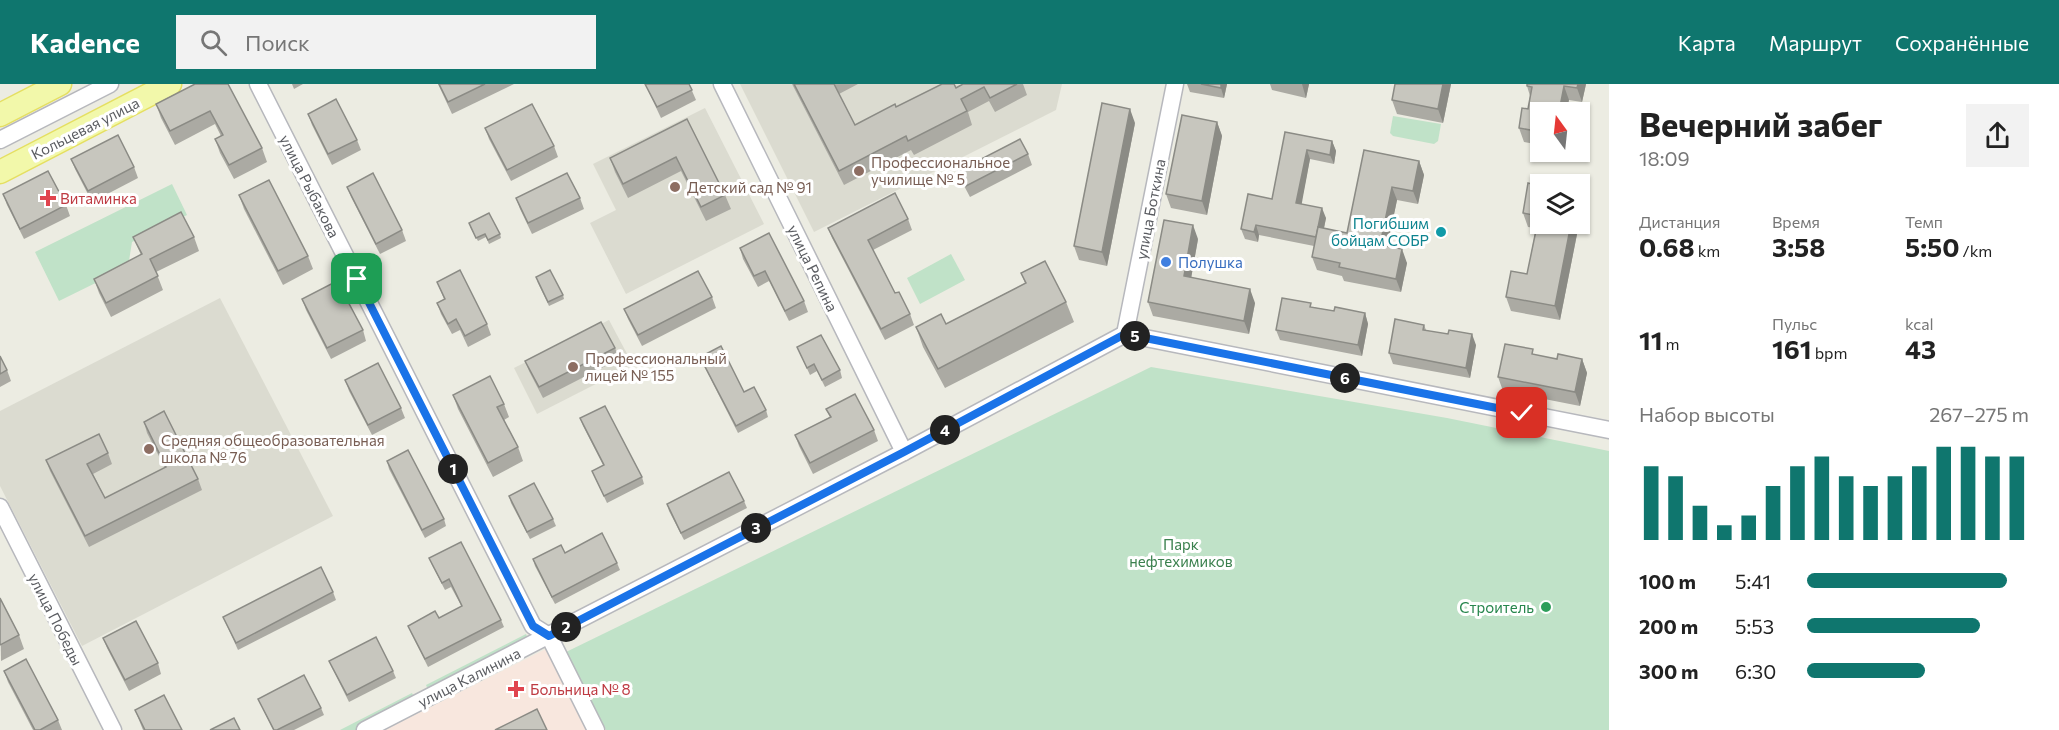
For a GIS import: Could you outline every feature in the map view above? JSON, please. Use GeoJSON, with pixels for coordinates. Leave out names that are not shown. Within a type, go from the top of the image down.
{"type":"FeatureCollection","features":[{"type":"Feature","properties":{"kind":"main road"},"geometry":{"type":"LineString","coordinates":[[0,115],[60,84]]}},
{"type":"Feature","properties":{"kind":"main road","name":"Кольцевая улица"},"geometry":{"type":"LineString","coordinates":[[0,172],[170,84]]}},
{"type":"Feature","properties":{"kind":"street"},"geometry":{"type":"LineString","coordinates":[[0,140],[110,84]]}},
{"type":"Feature","properties":{"kind":"street","name":"улица Рыбакова"},"geometry":{"type":"LineString","coordinates":[[258,84],[533,626],[549,636],[597,730]]}},
{"type":"Feature","properties":{"kind":"street","name":"улица Репина"},"geometry":{"type":"LineString","coordinates":[[722,84],[904,452]]}},
{"type":"Feature","properties":{"kind":"street","name":"улица Боткина"},"geometry":{"type":"LineString","coordinates":[[1125,334],[1175,84]]}},
{"type":"Feature","properties":{"kind":"street"},"geometry":{"type":"LineString","coordinates":[[1125,334],[1609,430]]}},
{"type":"Feature","properties":{"kind":"street","name":"улица Калинина"},"geometry":{"type":"LineString","coordinates":[[365,730],[904,452],[1125,334]]}},
{"type":"Feature","properties":{"kind":"street","name":"улица Победы"},"geometry":{"type":"LineString","coordinates":[[0,507],[113,730]]}},
{"type":"Feature","properties":{"kind":"shaded area","name":"Профессиональное училище № 5"},"geometry":{"type":"Polygon","coordinates":[[[740,84],[1062,84],[1056,110],[814,232],[740,84]]]}},
{"type":"Feature","properties":{"kind":"shaded area","name":"Детский сад № 91"},"geometry":{"type":"Polygon","coordinates":[[[705,108],[764,224],[626,294],[590,223],[616,210],[593,164],[705,108]]]}},
{"type":"Feature","properties":{"kind":"shaded area","name":"Средняя общеобразовательная школа № 76"},"geometry":{"type":"Polygon","coordinates":[[[220,298],[333,516],[82,646],[0,486],[0,411],[220,298]]]}},
{"type":"Feature","properties":{"kind":"shaded area","name":"Профессиональный лицей № 155"},"geometry":{"type":"Polygon","coordinates":[[[609,320],[633,365],[537,414],[514,368],[609,320]]]}},
{"type":"Feature","properties":{"kind":"shaded area","name":"Больница № 8"},"geometry":{"type":"Polygon","coordinates":[[[546,649],[587,730],[385,730],[546,649]]]}},
{"type":"Feature","properties":{"kind":"green space"},"geometry":{"type":"Polygon","coordinates":[[[1393,116],[1441,124],[1438,141],[1434,144],[1393,136],[1390,133],[1393,116]]]}},
{"type":"Feature","properties":{"kind":"green space"},"geometry":{"type":"Polygon","coordinates":[[[172,184],[187,215],[132,242],[128,267],[59,301],[35,252],[172,184]]]}},
{"type":"Feature","properties":{"kind":"green space"},"geometry":{"type":"Polygon","coordinates":[[[951,254],[965,280],[920,304],[907,278],[951,254]]]}},
{"type":"Feature","properties":{"kind":"green space","name":"Парк нефтехимиков"},"geometry":{"type":"Polygon","coordinates":[[[1151,367],[1447,418],[1609,451],[1609,730],[606,730],[566,652],[1151,367]]]}},
{"type":"Feature","properties":{"kind":"green space"},"geometry":{"type":"Polygon","coordinates":[[[526,634],[529,641],[429,692],[426,685],[526,634]]]}},
{"type":"Feature","properties":{"kind":"green space"},"geometry":{"type":"Polygon","coordinates":[[[412,693],[415,699],[356,730],[340,730],[412,693]]]}},
{"type":"Feature","properties":{"kind":"building"},"geometry":{"type":"Polygon","coordinates":[[[195,84],[228,84],[262,148],[229,165],[215,139],[223,135],[210,111],[170,131],[156,104],[195,84]]]}},
{"type":"Feature","properties":{"kind":"building"},"geometry":{"type":"Polygon","coordinates":[[[439,84],[485,84],[448,102],[439,84]]]}},
{"type":"Feature","properties":{"kind":"building"},"geometry":{"type":"Polygon","coordinates":[[[645,84],[689,84],[692,90],[657,107],[645,84]]]}},
{"type":"Feature","properties":{"kind":"building"},"geometry":{"type":"Polygon","coordinates":[[[794,84],[834,84],[855,125],[895,104],[896,107],[942,84],[954,84],[956,88],[963,84],[1017,84],[990,98],[984,87],[961,99],[967,111],[908,141],[906,136],[839,171],[794,84]]]}},
{"type":"Feature","properties":{"kind":"building"},"geometry":{"type":"Polygon","coordinates":[[[1201,84],[1221,84],[1221,88],[1201,84]]]}},
{"type":"Feature","properties":{"kind":"building"},"geometry":{"type":"Polygon","coordinates":[[[1395,84],[1443,84],[1438,109],[1392,100],[1395,84]]]}},
{"type":"Feature","properties":{"kind":"building"},"geometry":{"type":"Polygon","coordinates":[[[1527,84],[1578,84],[1577,88],[1564,86],[1561,102],[1530,102],[1530,130],[1519,128],[1522,108],[1528,109],[1532,87],[1527,84]]]}},
{"type":"Feature","properties":{"kind":"building"},"geometry":{"type":"Polygon","coordinates":[[[336,99],[357,140],[328,154],[308,114],[336,99]]]}},
{"type":"Feature","properties":{"kind":"building"},"geometry":{"type":"Polygon","coordinates":[[[1102,103],[1130,109],[1102,252],[1074,246],[1102,103]]]}},
{"type":"Feature","properties":{"kind":"building"},"geometry":{"type":"Polygon","coordinates":[[[532,104],[554,146],[507,170],[485,128],[532,104]]]}},
{"type":"Feature","properties":{"kind":"building"},"geometry":{"type":"Polygon","coordinates":[[[1182,115],[1217,122],[1202,201],[1166,194],[1182,115]]]}},
{"type":"Feature","properties":{"kind":"building"},"geometry":{"type":"Polygon","coordinates":[[[687,119],[725,195],[701,207],[676,157],[623,184],[610,158],[687,119]]]}},
{"type":"Feature","properties":{"kind":"building"},"geometry":{"type":"Polygon","coordinates":[[[1285,132],[1332,141],[1330,155],[1307,150],[1296,203],[1322,208],[1316,237],[1256,225],[1254,232],[1241,229],[1248,194],[1272,199],[1285,132]]]}},
{"type":"Feature","properties":{"kind":"building"},"geometry":{"type":"Polygon","coordinates":[[[118,135],[134,167],[88,191],[71,159],[118,135]]]}},
{"type":"Feature","properties":{"kind":"building"},"geometry":{"type":"Polygon","coordinates":[[[1020,139],[1028,154],[966,186],[958,171],[1020,139]]]}},
{"type":"Feature","properties":{"kind":"building"},"geometry":{"type":"Polygon","coordinates":[[[1364,150],[1419,161],[1413,191],[1392,187],[1380,245],[1402,249],[1396,279],[1339,267],[1340,263],[1312,257],[1318,227],[1347,233],[1364,150]]]}},
{"type":"Feature","properties":{"kind":"building"},"geometry":{"type":"Polygon","coordinates":[[[48,171],[66,205],[20,229],[3,194],[48,171]]]}},
{"type":"Feature","properties":{"kind":"building"},"geometry":{"type":"Polygon","coordinates":[[[373,173],[402,230],[376,244],[347,187],[373,173]]]}},
{"type":"Feature","properties":{"kind":"building"},"geometry":{"type":"Polygon","coordinates":[[[567,173],[580,198],[528,223],[516,198],[567,173]]]}},
{"type":"Feature","properties":{"kind":"building"},"geometry":{"type":"Polygon","coordinates":[[[269,180],[308,256],[278,271],[239,195],[269,180]]]}},
{"type":"Feature","properties":{"kind":"building"},"geometry":{"type":"Polygon","coordinates":[[[1528,183],[1530,184],[1530,214],[1523,213],[1528,183]]]}},
{"type":"Feature","properties":{"kind":"building"},"geometry":{"type":"Polygon","coordinates":[[[895,193],[908,219],[868,240],[895,293],[899,292],[910,314],[881,329],[828,228],[895,193]]]}},
{"type":"Feature","properties":{"kind":"building"},"geometry":{"type":"Polygon","coordinates":[[[181,212],[194,237],[150,259],[158,276],[106,303],[94,279],[142,254],[133,237],[181,212]]]}},
{"type":"Feature","properties":{"kind":"building"},"geometry":{"type":"Polygon","coordinates":[[[489,213],[500,234],[488,240],[485,234],[476,238],[469,223],[489,213]]]}},
{"type":"Feature","properties":{"kind":"building"},"geometry":{"type":"Polygon","coordinates":[[[1164,220],[1193,225],[1184,276],[1250,289],[1244,321],[1148,302],[1164,220]]]}},
{"type":"Feature","properties":{"kind":"building"},"geometry":{"type":"Polygon","coordinates":[[[769,233],[804,301],[785,311],[765,271],[754,276],[740,248],[769,233]]]}},
{"type":"Feature","properties":{"kind":"building"},"geometry":{"type":"Polygon","coordinates":[[[1535,234],[1569,234],[1555,306],[1506,297],[1511,271],[1527,274],[1535,234]]]}},
{"type":"Feature","properties":{"kind":"building"},"geometry":{"type":"Polygon","coordinates":[[[1045,261],[1066,302],[938,369],[916,327],[941,314],[946,324],[1026,283],[1021,273],[1045,261]]]}},
{"type":"Feature","properties":{"kind":"building"},"geometry":{"type":"Polygon","coordinates":[[[460,270],[487,324],[465,336],[456,319],[448,324],[437,303],[445,299],[437,282],[460,270]]]}},
{"type":"Feature","properties":{"kind":"building"},"geometry":{"type":"Polygon","coordinates":[[[550,270],[563,295],[548,302],[536,277],[550,270]]]}},
{"type":"Feature","properties":{"kind":"building"},"geometry":{"type":"Polygon","coordinates":[[[698,271],[712,297],[638,335],[624,309],[698,271]]]}},
{"type":"Feature","properties":{"kind":"building"},"geometry":{"type":"Polygon","coordinates":[[[337,281],[363,330],[327,348],[302,299],[337,281]]]}},
{"type":"Feature","properties":{"kind":"building"},"geometry":{"type":"Polygon","coordinates":[[[1282,298],[1311,303],[1310,307],[1334,311],[1335,307],[1365,313],[1358,345],[1276,330],[1282,298]]]}},
{"type":"Feature","properties":{"kind":"building"},"geometry":{"type":"Polygon","coordinates":[[[1395,319],[1424,325],[1423,330],[1448,334],[1449,330],[1472,334],[1466,368],[1389,353],[1395,319]]]}},
{"type":"Feature","properties":{"kind":"building"},"geometry":{"type":"Polygon","coordinates":[[[601,322],[615,348],[539,387],[525,361],[601,322]]]}},
{"type":"Feature","properties":{"kind":"building"},"geometry":{"type":"Polygon","coordinates":[[[821,335],[840,370],[822,380],[814,364],[807,368],[797,347],[821,335]]]}},
{"type":"Feature","properties":{"kind":"building"},"geometry":{"type":"Polygon","coordinates":[[[1505,344],[1533,349],[1532,354],[1557,359],[1558,354],[1582,359],[1575,392],[1498,377],[1505,344]]]}},
{"type":"Feature","properties":{"kind":"building"},"geometry":{"type":"Polygon","coordinates":[[[721,346],[744,392],[754,387],[766,410],[736,426],[700,357],[721,346]]]}},
{"type":"Feature","properties":{"kind":"building"},"geometry":{"type":"Polygon","coordinates":[[[0,356],[7,370],[0,374],[0,356]]]}},
{"type":"Feature","properties":{"kind":"building"},"geometry":{"type":"Polygon","coordinates":[[[378,363],[401,408],[368,425],[345,380],[378,363]]]}},
{"type":"Feature","properties":{"kind":"building"},"geometry":{"type":"Polygon","coordinates":[[[490,376],[504,404],[497,407],[518,447],[488,463],[453,395],[490,376]]]}},
{"type":"Feature","properties":{"kind":"building"},"geometry":{"type":"Polygon","coordinates":[[[855,394],[874,430],[810,463],[795,435],[831,417],[826,409],[855,394]]]}},
{"type":"Feature","properties":{"kind":"building"},"geometry":{"type":"Polygon","coordinates":[[[605,406],[642,477],[604,496],[592,471],[604,465],[580,418],[605,406]]]}},
{"type":"Feature","properties":{"kind":"building"},"geometry":{"type":"Polygon","coordinates":[[[164,411],[198,479],[85,536],[46,460],[99,434],[108,453],[87,464],[105,498],[166,467],[144,422],[164,411]]]}},
{"type":"Feature","properties":{"kind":"building"},"geometry":{"type":"Polygon","coordinates":[[[408,450],[444,519],[422,530],[387,461],[408,450]]]}},
{"type":"Feature","properties":{"kind":"building"},"geometry":{"type":"Polygon","coordinates":[[[729,472],[744,501],[681,533],[667,504],[729,472]]]}},
{"type":"Feature","properties":{"kind":"building"},"geometry":{"type":"Polygon","coordinates":[[[534,483],[553,519],[527,532],[509,496],[534,483]]]}},
{"type":"Feature","properties":{"kind":"building"},"geometry":{"type":"Polygon","coordinates":[[[602,533],[617,563],[552,597],[533,559],[561,545],[565,553],[602,533]]]}},
{"type":"Feature","properties":{"kind":"building"},"geometry":{"type":"Polygon","coordinates":[[[461,542],[501,620],[425,659],[408,626],[435,611],[439,618],[462,606],[449,579],[442,583],[429,558],[461,542]]]}},
{"type":"Feature","properties":{"kind":"building"},"geometry":{"type":"Polygon","coordinates":[[[321,567],[333,592],[236,643],[223,617],[321,567]]]}},
{"type":"Feature","properties":{"kind":"building"},"geometry":{"type":"Polygon","coordinates":[[[0,598],[19,635],[0,645],[0,598]]]}},
{"type":"Feature","properties":{"kind":"building"},"geometry":{"type":"Polygon","coordinates":[[[136,621],[158,663],[125,680],[103,638],[136,621]]]}},
{"type":"Feature","properties":{"kind":"building"},"geometry":{"type":"Polygon","coordinates":[[[376,637],[393,671],[347,695],[329,661],[376,637]]]}},
{"type":"Feature","properties":{"kind":"building"},"geometry":{"type":"Polygon","coordinates":[[[26,659],[58,720],[40,730],[35,730],[4,671],[26,659]]]}},
{"type":"Feature","properties":{"kind":"building"},"geometry":{"type":"Polygon","coordinates":[[[304,675],[321,708],[274,730],[258,699],[304,675]]]}},
{"type":"Feature","properties":{"kind":"building"},"geometry":{"type":"Polygon","coordinates":[[[164,695],[182,730],[145,730],[135,710],[164,695]]]}},
{"type":"Feature","properties":{"kind":"building"},"geometry":{"type":"Polygon","coordinates":[[[537,709],[547,730],[495,730],[537,709]]]}},
{"type":"Feature","properties":{"kind":"building"},"geometry":{"type":"Polygon","coordinates":[[[234,718],[240,730],[210,730],[234,718]]]}},
{"type":"Feature","properties":{"kind":"place","name":"Профессиональное училище № 5"},"geometry":{"type":"Point","coordinates":[859,171]}},
{"type":"Feature","properties":{"kind":"place","name":"Детский сад № 91"},"geometry":{"type":"Point","coordinates":[675,187]}},
{"type":"Feature","properties":{"kind":"place","name":"Витаминка"},"geometry":{"type":"Point","coordinates":[48,198]}},
{"type":"Feature","properties":{"kind":"place","name":"Погибшим бойцам СОБР"},"geometry":{"type":"Point","coordinates":[1441,232]}},
{"type":"Feature","properties":{"kind":"place","name":"Полушка"},"geometry":{"type":"Point","coordinates":[1166,262]}},
{"type":"Feature","properties":{"kind":"place","name":"Профессиональный лицей № 155"},"geometry":{"type":"Point","coordinates":[573,367]}},
{"type":"Feature","properties":{"kind":"place","name":"Средняя общеобразовательная школа № 76"},"geometry":{"type":"Point","coordinates":[149,449]}},
{"type":"Feature","properties":{"kind":"place","name":"Строитель"},"geometry":{"type":"Point","coordinates":[1546,607]}},
{"type":"Feature","properties":{"kind":"place","name":"Больница № 8"},"geometry":{"type":"Point","coordinates":[516,689]}},
{"type":"Feature","properties":{"kind":"route"},"geometry":{"type":"LineString","coordinates":[[357,279],[533,626],[549,636],[904,452],[1125,334],[1522,413]]}}]}
